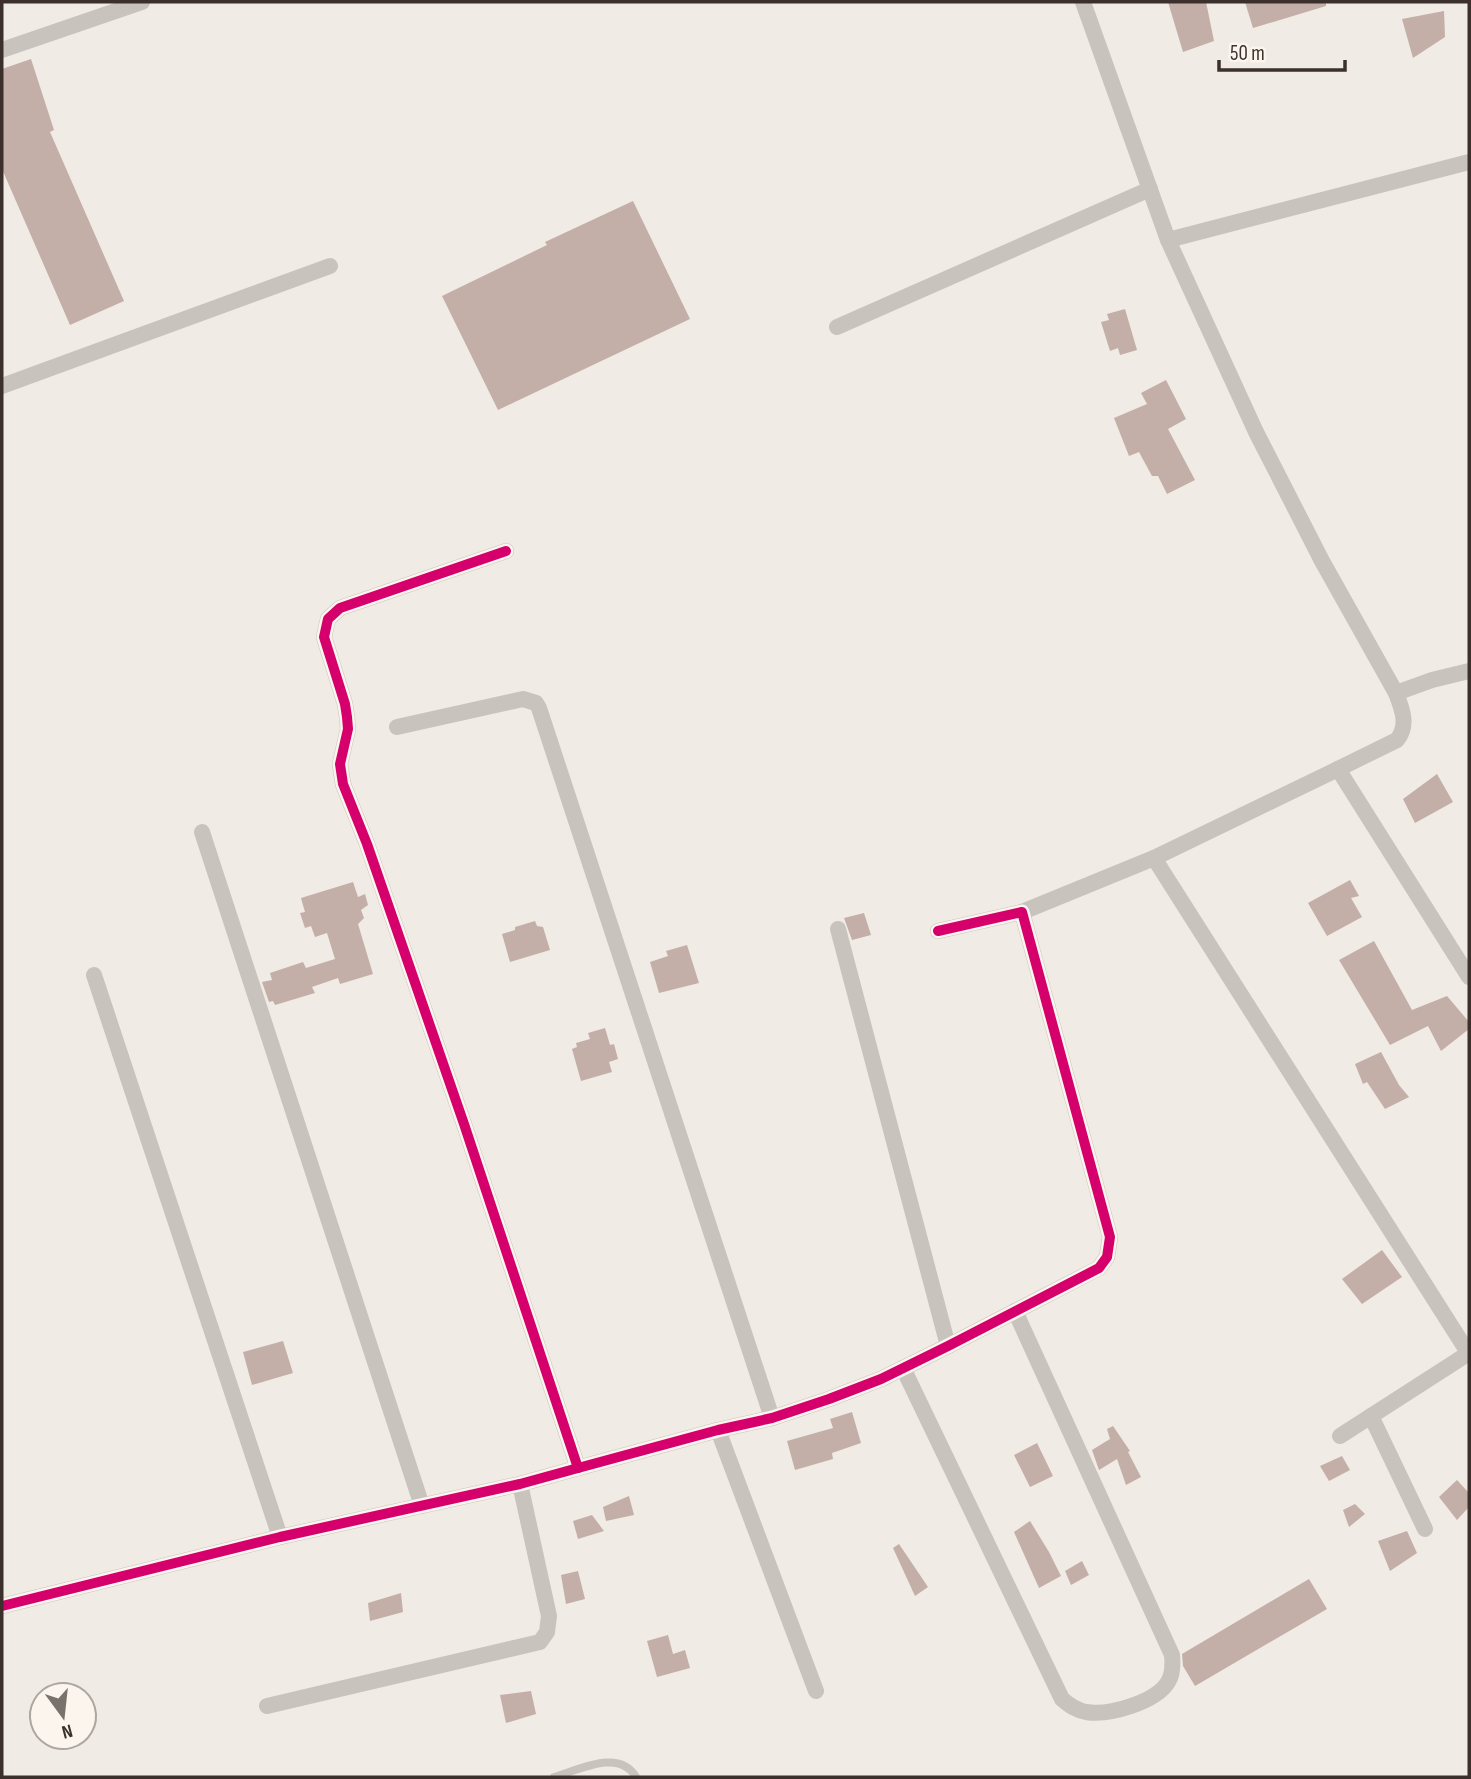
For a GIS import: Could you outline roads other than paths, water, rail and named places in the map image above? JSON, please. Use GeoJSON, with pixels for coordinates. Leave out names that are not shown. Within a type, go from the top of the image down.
{"type":"FeatureCollection","features":[{"type":"Feature","properties":{"kind":"street"},"geometry":{"type":"LineString","coordinates":[[2,50],[142,2]]}},
{"type":"Feature","properties":{"kind":"street"},"geometry":{"type":"LineString","coordinates":[[938,931],[1022,912],[1154,858],[1396,740],[1404,723],[1396,693],[1322,562],[1256,432],[1168,240],[1084,2]]}},
{"type":"Feature","properties":{"kind":"street"},"geometry":{"type":"LineString","coordinates":[[1168,240],[1469,162]]}},
{"type":"Feature","properties":{"kind":"street"},"geometry":{"type":"LineString","coordinates":[[837,327],[1150,189]]}},
{"type":"Feature","properties":{"kind":"street"},"geometry":{"type":"LineString","coordinates":[[2,386],[330,266]]}},
{"type":"Feature","properties":{"kind":"street"},"geometry":{"type":"LineString","coordinates":[[506,551],[340,608],[328,619],[324,637],[347,717],[348,729],[340,764],[343,783],[367,844],[464,1124],[578,1468]]}},
{"type":"Feature","properties":{"kind":"street"},"geometry":{"type":"LineString","coordinates":[[1396,693],[1469,671]]}},
{"type":"Feature","properties":{"kind":"street"},"geometry":{"type":"LineString","coordinates":[[397,727],[523,699],[530,700],[539,708],[772,1418]]}},
{"type":"Feature","properties":{"kind":"street"},"geometry":{"type":"LineString","coordinates":[[1338,769],[1469,977]]}},
{"type":"Feature","properties":{"kind":"street"},"geometry":{"type":"LineString","coordinates":[[202,832],[422,1506]]}},
{"type":"Feature","properties":{"kind":"street"},"geometry":{"type":"LineString","coordinates":[[1154,858],[1469,1354],[1340,1436]]}},
{"type":"Feature","properties":{"kind":"street"},"geometry":{"type":"LineString","coordinates":[[2,1606],[280,1537],[520,1484],[772,1418],[829,1399],[903,1368],[1098,1268],[1107,1257],[1110,1237],[1022,912]]}},
{"type":"Feature","properties":{"kind":"street"},"geometry":{"type":"LineString","coordinates":[[838,929],[948,1346]]}},
{"type":"Feature","properties":{"kind":"street"},"geometry":{"type":"LineString","coordinates":[[94,975],[280,1537]]}},
{"type":"Feature","properties":{"kind":"street"},"geometry":{"type":"LineString","coordinates":[[903,1368],[1062,1699],[1076,1709],[1098,1713],[1122,1709],[1152,1696],[1167,1685],[1171,1677],[1172,1655],[1015,1311]]}},
{"type":"Feature","properties":{"kind":"street"},"geometry":{"type":"LineString","coordinates":[[1371,1416],[1425,1529]]}},
{"type":"Feature","properties":{"kind":"street"},"geometry":{"type":"LineString","coordinates":[[718,1430],[816,1691]]}},
{"type":"Feature","properties":{"kind":"street"},"geometry":{"type":"LineString","coordinates":[[267,1706],[540,1642],[547,1632],[549,1616],[520,1484]]}},
{"type":"Feature","properties":{"kind":"lane"},"geometry":{"type":"LineString","coordinates":[[554,1777],[613,1762],[624,1765],[636,1777]]}}]}
